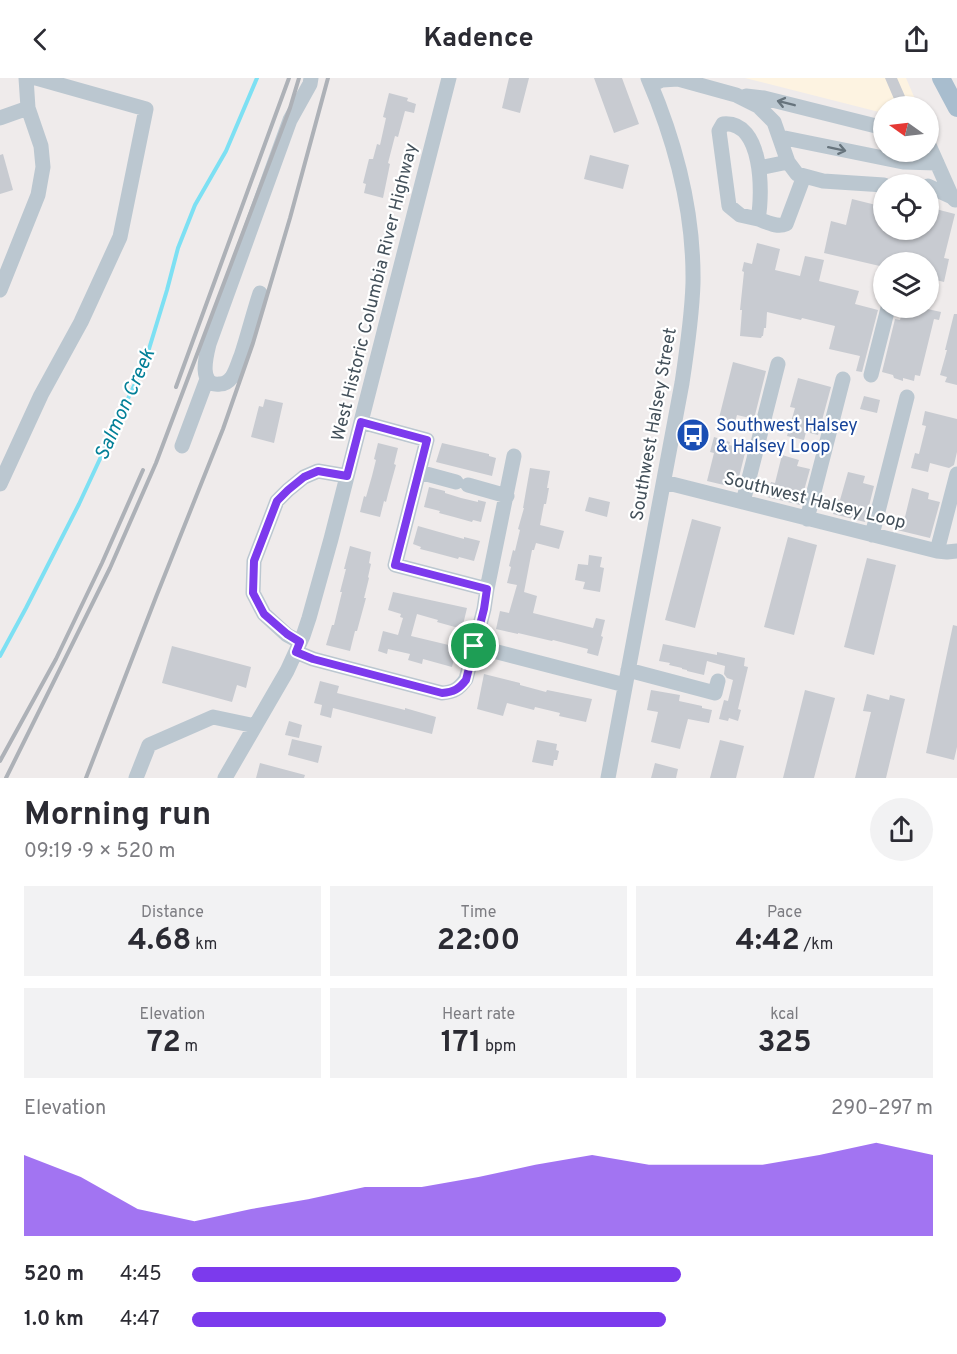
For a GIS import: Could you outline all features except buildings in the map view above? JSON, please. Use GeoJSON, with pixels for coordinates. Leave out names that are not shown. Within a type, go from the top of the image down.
{"type":"FeatureCollection","features":[{"type":"Feature","properties":{"kind":"main road"},"geometry":{"type":"LineString","coordinates":[[941,78],[957,108]]}},
{"type":"Feature","properties":{"kind":"street"},"geometry":{"type":"LineString","coordinates":[[0,290],[38,195],[43,167],[41,146],[28,108],[26,78]]}},
{"type":"Feature","properties":{"kind":"street"},"geometry":{"type":"LineString","coordinates":[[0,484],[41,395],[81,322],[120,237],[146,109],[36,78]]}},
{"type":"Feature","properties":{"kind":"street"},"geometry":{"type":"LineString","coordinates":[[182,446],[207,379],[206,358],[216,324],[290,120],[311,78]]}},
{"type":"Feature","properties":{"kind":"street","name":"West Historic Columbia River Highway"},"geometry":{"type":"LineString","coordinates":[[225,778],[287,671],[317,592],[449,78]]}},
{"type":"Feature","properties":{"kind":"street"},"geometry":{"type":"LineString","coordinates":[[650,81],[678,79],[736,95],[764,98],[873,125]]}},
{"type":"Feature","properties":{"kind":"street","name":"Southwest Halsey Street"},"geometry":{"type":"LineString","coordinates":[[608,778],[664,482],[687,348],[693,283],[686,199],[674,146],[650,81]]}},
{"type":"Feature","properties":{"kind":"street"},"geometry":{"type":"LineString","coordinates":[[736,95],[758,106],[774,122],[788,162],[797,174],[823,181],[873,184]]}},
{"type":"Feature","properties":{"kind":"street"},"geometry":{"type":"LineString","coordinates":[[0,118],[28,108]]}},
{"type":"Feature","properties":{"kind":"street"},"geometry":{"type":"LineString","coordinates":[[758,219],[761,206],[759,168],[750,137],[736,125],[723,124],[719,131],[729,206],[740,215],[777,226],[786,224],[804,176]]}},
{"type":"Feature","properties":{"kind":"street"},"geometry":{"type":"LineString","coordinates":[[780,137],[903,162],[937,163],[954,200]]}},
{"type":"Feature","properties":{"kind":"street"},"geometry":{"type":"LineString","coordinates":[[759,168],[788,162]]}},
{"type":"Feature","properties":{"kind":"street"},"geometry":{"type":"LineString","coordinates":[[939,192],[954,200]]}},
{"type":"Feature","properties":{"kind":"street"},"geometry":{"type":"LineString","coordinates":[[207,379],[218,385],[232,378],[260,293]]}},
{"type":"Feature","properties":{"kind":"street"},"geometry":{"type":"LineString","coordinates":[[871,375],[885,318]]}},
{"type":"Feature","properties":{"kind":"street"},"geometry":{"type":"LineString","coordinates":[[742,502],[778,364]]}},
{"type":"Feature","properties":{"kind":"street"},"geometry":{"type":"LineString","coordinates":[[807,519],[843,379]]}},
{"type":"Feature","properties":{"kind":"street"},"geometry":{"type":"LineString","coordinates":[[872,535],[907,397]]}},
{"type":"Feature","properties":{"kind":"street"},"geometry":{"type":"LineString","coordinates":[[361,422],[427,440],[395,565],[487,589]]}},
{"type":"Feature","properties":{"kind":"street"},"geometry":{"type":"LineString","coordinates":[[347,476],[318,471],[304,477],[277,501],[254,561],[253,593],[264,614],[313,659],[442,693],[455,691],[466,680],[484,609],[514,456]]}},
{"type":"Feature","properties":{"kind":"street"},"geometry":{"type":"LineString","coordinates":[[419,472],[507,496]]}},
{"type":"Feature","properties":{"kind":"street"},"geometry":{"type":"LineString","coordinates":[[937,551],[957,474]]}},
{"type":"Feature","properties":{"kind":"street","name":"Southwest Halsey Loop"},"geometry":{"type":"LineString","coordinates":[[664,482],[937,551],[957,552]]}},
{"type":"Feature","properties":{"kind":"street"},"geometry":{"type":"LineString","coordinates":[[474,646],[627,678],[716,693],[718,681]]}},
{"type":"Feature","properties":{"kind":"street"},"geometry":{"type":"LineString","coordinates":[[136,778],[149,745],[213,717],[255,726]]}},
{"type":"Feature","properties":{"kind":"shaded area"},"geometry":{"type":"Polygon","coordinates":[[[745,78],[906,78],[914,96],[873,96],[873,110],[745,78]]]}},
{"type":"Feature","properties":{"kind":"waterway","name":"Salmon Creek"},"geometry":{"type":"LineString","coordinates":[[0,656],[79,504],[145,362],[178,248],[195,205],[226,151],[257,78]]}},
{"type":"Feature","properties":{"kind":"railway"},"geometry":{"type":"LineString","coordinates":[[176,387],[289,78]]}},
{"type":"Feature","properties":{"kind":"railway"},"geometry":{"type":"LineString","coordinates":[[6,778],[110,568],[156,463],[290,108],[299,78]]}},
{"type":"Feature","properties":{"kind":"railway"},"geometry":{"type":"LineString","coordinates":[[86,778],[223,429],[253,343],[328,78]]}},
{"type":"Feature","properties":{"kind":"railway"},"geometry":{"type":"LineString","coordinates":[[0,761],[56,659],[143,470]]}},
{"type":"Feature","properties":{"kind":"place","name":"Southwest Halsey & Halsey Loop"},"geometry":{"type":"Point","coordinates":[693,435]}},
{"type":"Feature","properties":{"kind":"route"},"geometry":{"type":"LineString","coordinates":[[361,422],[427,440],[395,565],[487,589],[474,646],[466,680],[455,691],[442,693],[313,659],[296,652],[300,642],[264,614],[253,593],[254,561],[277,501],[304,477],[318,471],[347,476],[361,422]]}}]}
